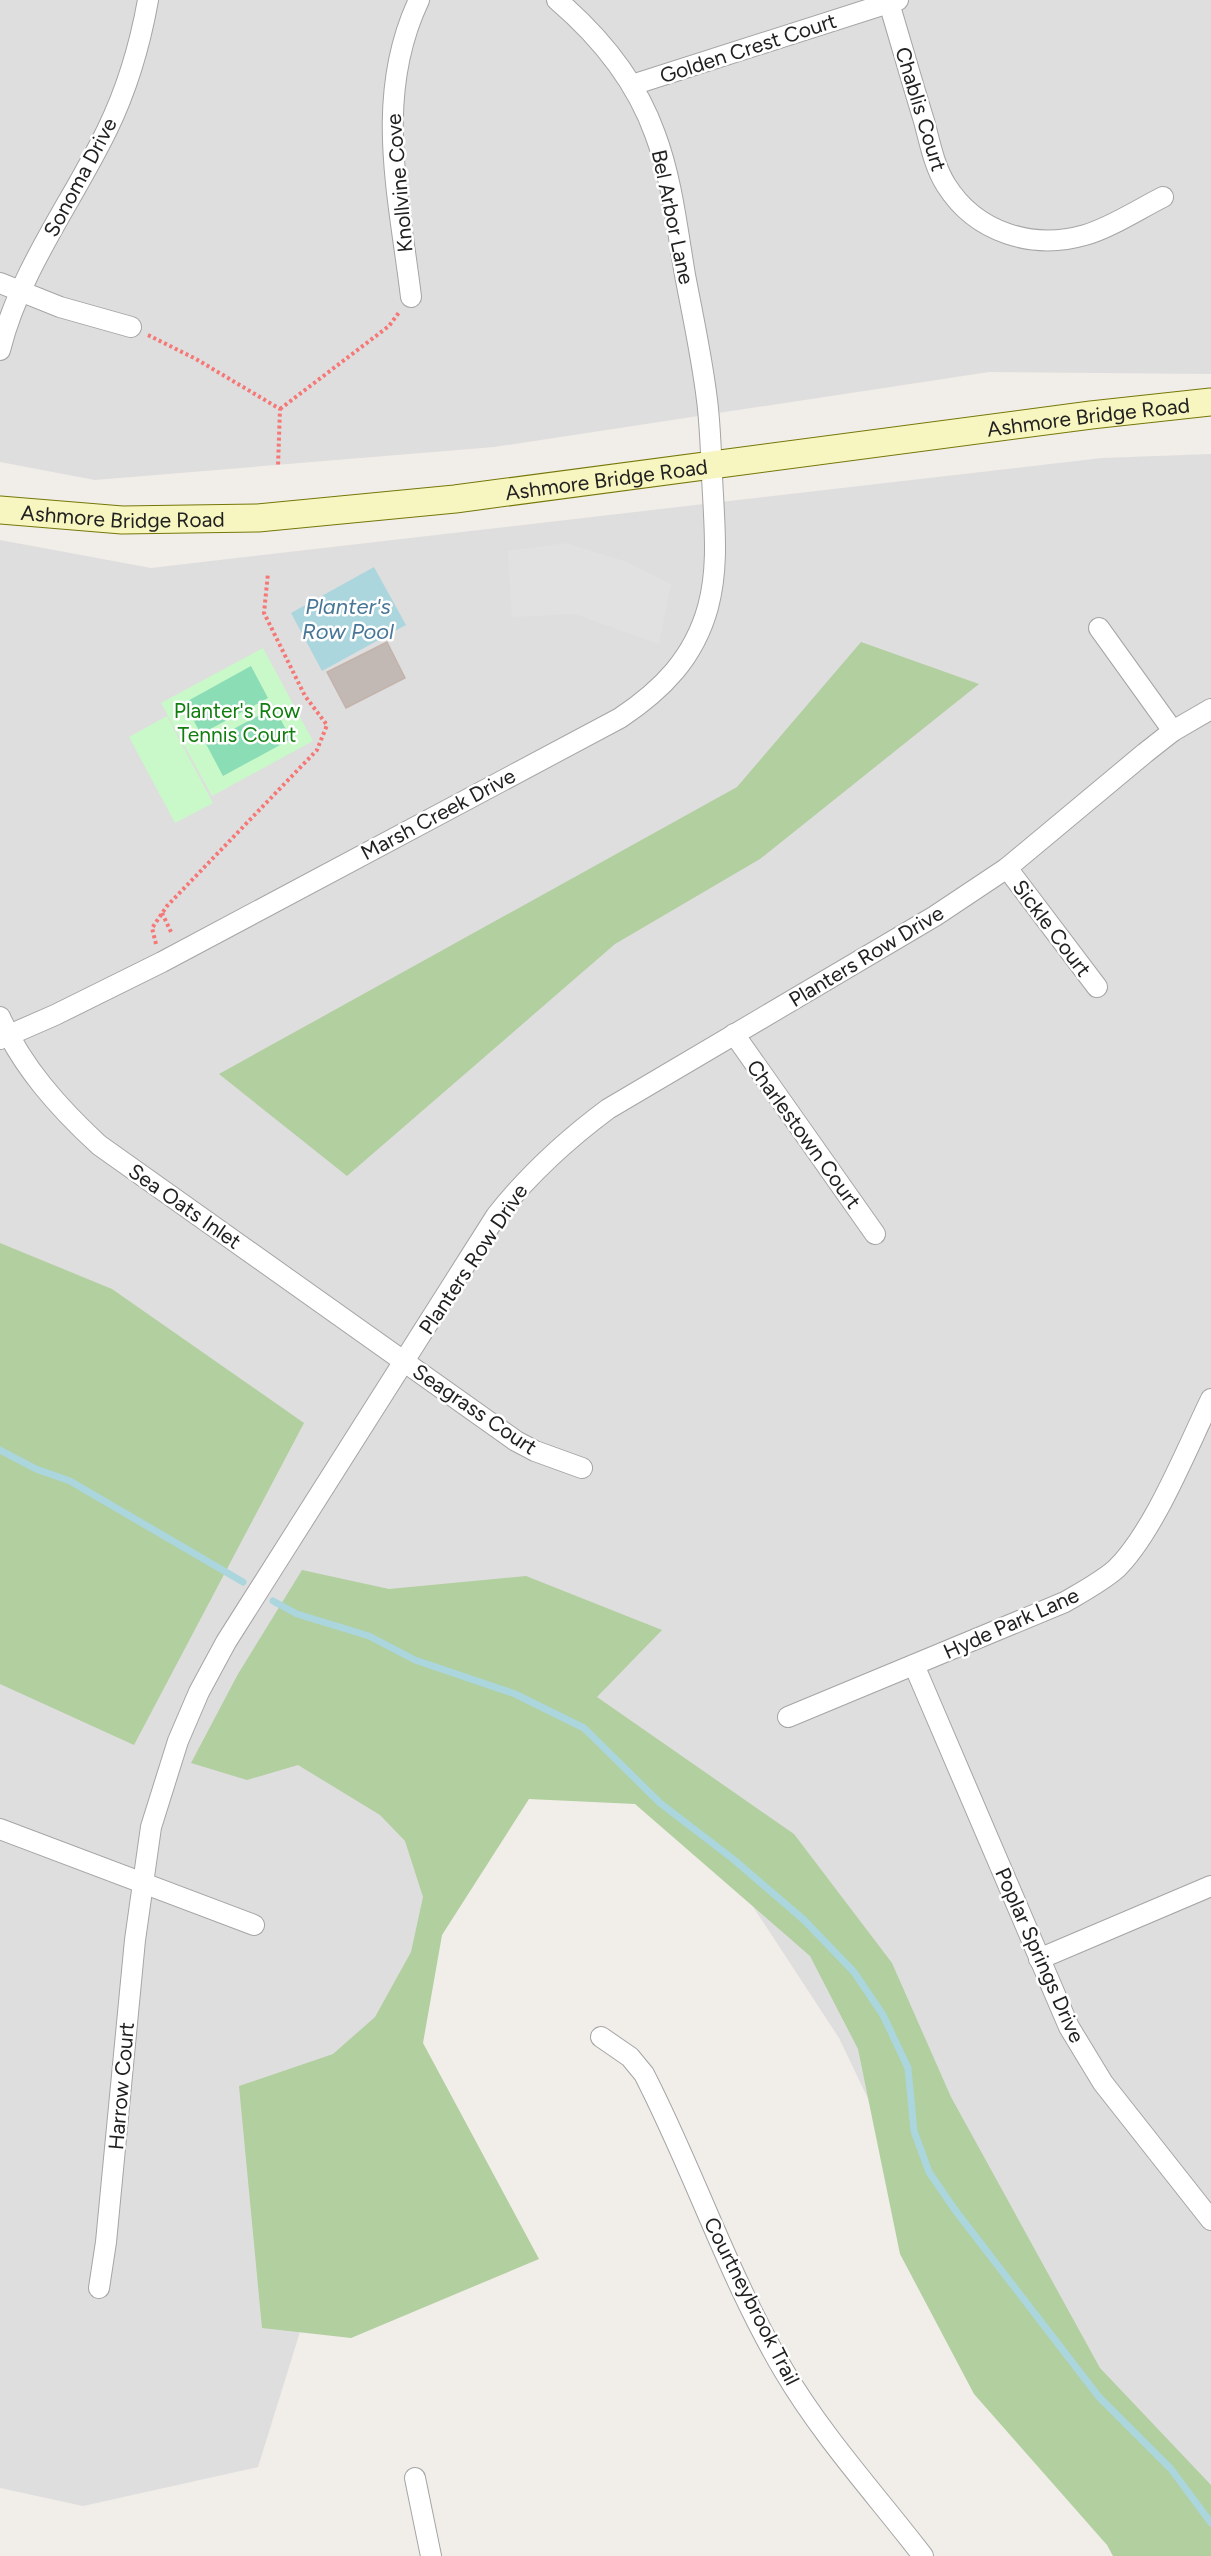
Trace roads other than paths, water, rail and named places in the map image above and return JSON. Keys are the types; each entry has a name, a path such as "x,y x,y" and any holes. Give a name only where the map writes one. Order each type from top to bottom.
{"main road":[{"name":"Ashmore Bridge Road","path":"0,510 122,520 258,518 455,499 1091,415 1211,402"}],"street":[{"name":"Sonoma Drive","path":"0,350 19,291 107,130 128,81 148,0"},
{"name":"Knollvine Cove","path":"411,297 392,135 392,101 397,63 407,27 418,0"},
{"name":"Bel Arbor Lane","path":"557,0 598,40 632,85 655,133 669,182 707,401 711,466"},
{"name":"Golden Crest Court","path":"632,85 894,2"},
{"name":"Chablis Court","path":"894,2 938,170 954,197 979,220 996,230 1018,238 1041,241 1064,240 1088,234 1163,197"},
{"path":"0,283 86,316 131,327"},
{"name":"Marsh Creek Drive","path":"4,1037 162,962 620,718 649,699 683,661 698,634 707,609 713,583 716,550 711,466"},
{"path":"1099,628 1173,731"},
{"name":"Planters Row Drive","path":"143,1884 151,1827 178,1741 199,1692 226,1642 496,1216 540,1165 571,1137 608,1109 935,916 1007,868 1173,731 1211,709"},
{"name":"Sickle Court","path":"1007,868 1097,987"},
{"name":"Sea Oats Inlet","path":"0,1017 4,1037 68,1116 99,1145 404,1361"},
{"name":"Charlestown Court","path":"734,1034 875,1234"},
{"name":"Seagrass Court","path":"404,1361 516,1441 535,1451 582,1468"},
{"name":"Hyde Park Lane","path":"788,1717 1065,1602 1104,1578 1117,1568 1138,1541 1156,1511 1211,1399"},
{"name":"Poplar Springs Drive","path":"914,1665 1070,2027 1103,2084 1211,2220"},
{"path":"0,1829 254,1925"},
{"name":"Harrow Court","path":"99,2288 106,2242 135,1940 143,1884"},
{"path":"1039,1959 1211,1886"},
{"name":"Courtneybrook Trail","path":"601,2037 630,2057 644,2074 741,2290 784,2371 808,2407 924,2556"},
{"path":"415,2478 431,2556"}],"water":[{"name":"Planter's Row Pool","path":"374,567 406,625 322,671 291,613"}],"waterway":[{"path":"0,1450 36,1469 70,1481 243,1582"},
{"path":"273,1601 297,1614 369,1636 415,1660 515,1694 584,1728 660,1803 733,1859 804,1920 854,1972 883,2015 908,2068 914,2131 929,2172 955,2210 1099,2397 1171,2469 1211,2523"}],"park label":[{"name":"Planter's Row Tennis Court","path":"237,722"}]}
